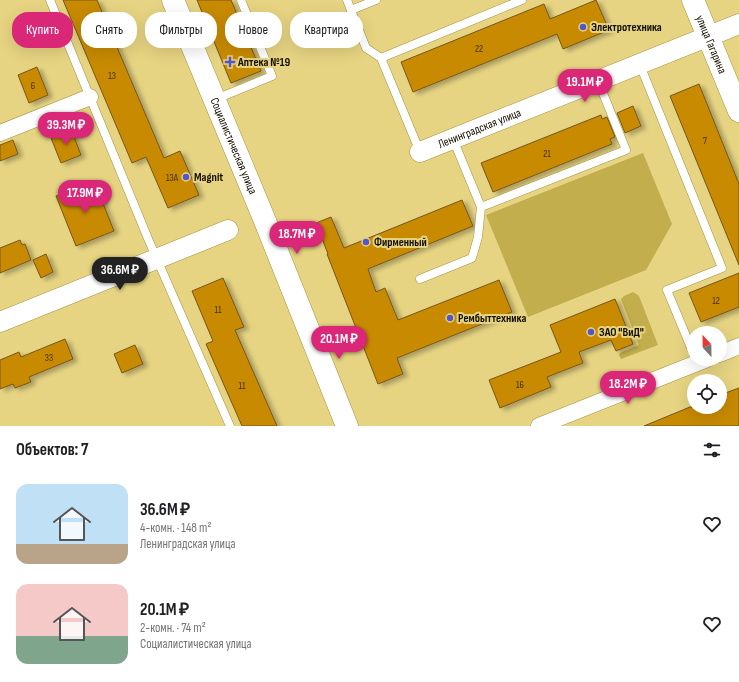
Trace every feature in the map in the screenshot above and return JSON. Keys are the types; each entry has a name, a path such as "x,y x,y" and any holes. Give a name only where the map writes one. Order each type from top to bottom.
{"main road":[{"name":"Социалистическая улица","path":"173,0 347,426"},
{"name":"улица Гагарина","path":"694,0 739,111"}],"street":[{"name":"Ленинградская улица","path":"420,152 739,24"},
{"path":"0,133 90,97"},
{"path":"0,322 228,230"},
{"path":"727,351 739,346"},
{"path":"539,426 687,364"}],"lane":[{"path":"50,0 157,259 230,426"},
{"path":"215,100 272,76 241,0"},
{"path":"347,0 366,48 381,58 420,152"},
{"path":"351,10 376,0"},
{"path":"381,58 522,0"},
{"path":"639,64 722,268 667,290 687,333"},
{"path":"481,207 626,150 597,81"},
{"path":"420,279 472,258 478,237 481,207 453,138"}],"shaded area":[{"path":"643,153 672,224 646,270 528,317 486,215"},
{"path":"633,292 639,296 658,345 621,359 619,355 620,353 639,345 621,299"}],"building":[{"path":"63,0 97,0 102,12 81,12 81,43 73,24 73,12 68,12"},
{"path":"197,0 231,0 236,12 225,12 225,48 251,48 261,71 231,83 217,48 217,12 202,12"},
{"path":"596,0 609,30 563,49 557,34 413,92 401,62 544,4 550,19"},
{"path":"83,48 117,48 164,158 180,151 199,195 168,208 146,157 132,163"},
{"path":"37,67 48,95 29,103 18,75"},
{"path":"699,84 739,184 739,265 670,96"},
{"path":"633,106 641,126 625,133 617,113"},
{"path":"601,115 602,119 607,117 615,137 610,139 612,144 493,192 481,163"},
{"path":"71,129 81,155 61,163 51,138"},
{"path":"13,140 18,154 0,161 0,145"},
{"path":"94,181 114,231 76,246 56,196"},
{"name":"Рембыттехника","path":"462,200 473,226 368,269 376,292 385,288 398,320 499,280 512,312 397,358 403,374 378,384 316,223 331,217 344,248"},
{"path":"20,240 22,245 25,244 31,260 0,273 0,248"},
{"path":"46,254 53,272 41,278 33,260"},
{"path":"739,273 739,307 701,322 689,293"},
{"path":"223,278 244,327 235,330 277,426 242,426 206,344 213,341 192,291"},
{"path":"615,299 633,344 616,351 611,340 579,352 583,363 547,377 551,387 500,408 489,380 561,352 550,325"},
{"path":"65,339 73,359 29,377 31,382 15,388 13,384 0,389 0,360 19,352 21,357"},
{"path":"135,345 143,364 122,373 114,354"},
{"path":"739,388 739,426 644,426 687,408 687,414 727,414 727,392"}],"place":[{"name":"Электротехника","path":"583,27"},
{"name":"Аптека №19","path":"230,62"},
{"name":"Magnit","path":"186,177"},
{"name":"Фирменный","path":"366,242"},
{"name":"Рембыттехника","path":"450,318"},
{"name":"ЗАО \"ВиД\"","path":"591,332"}]}
